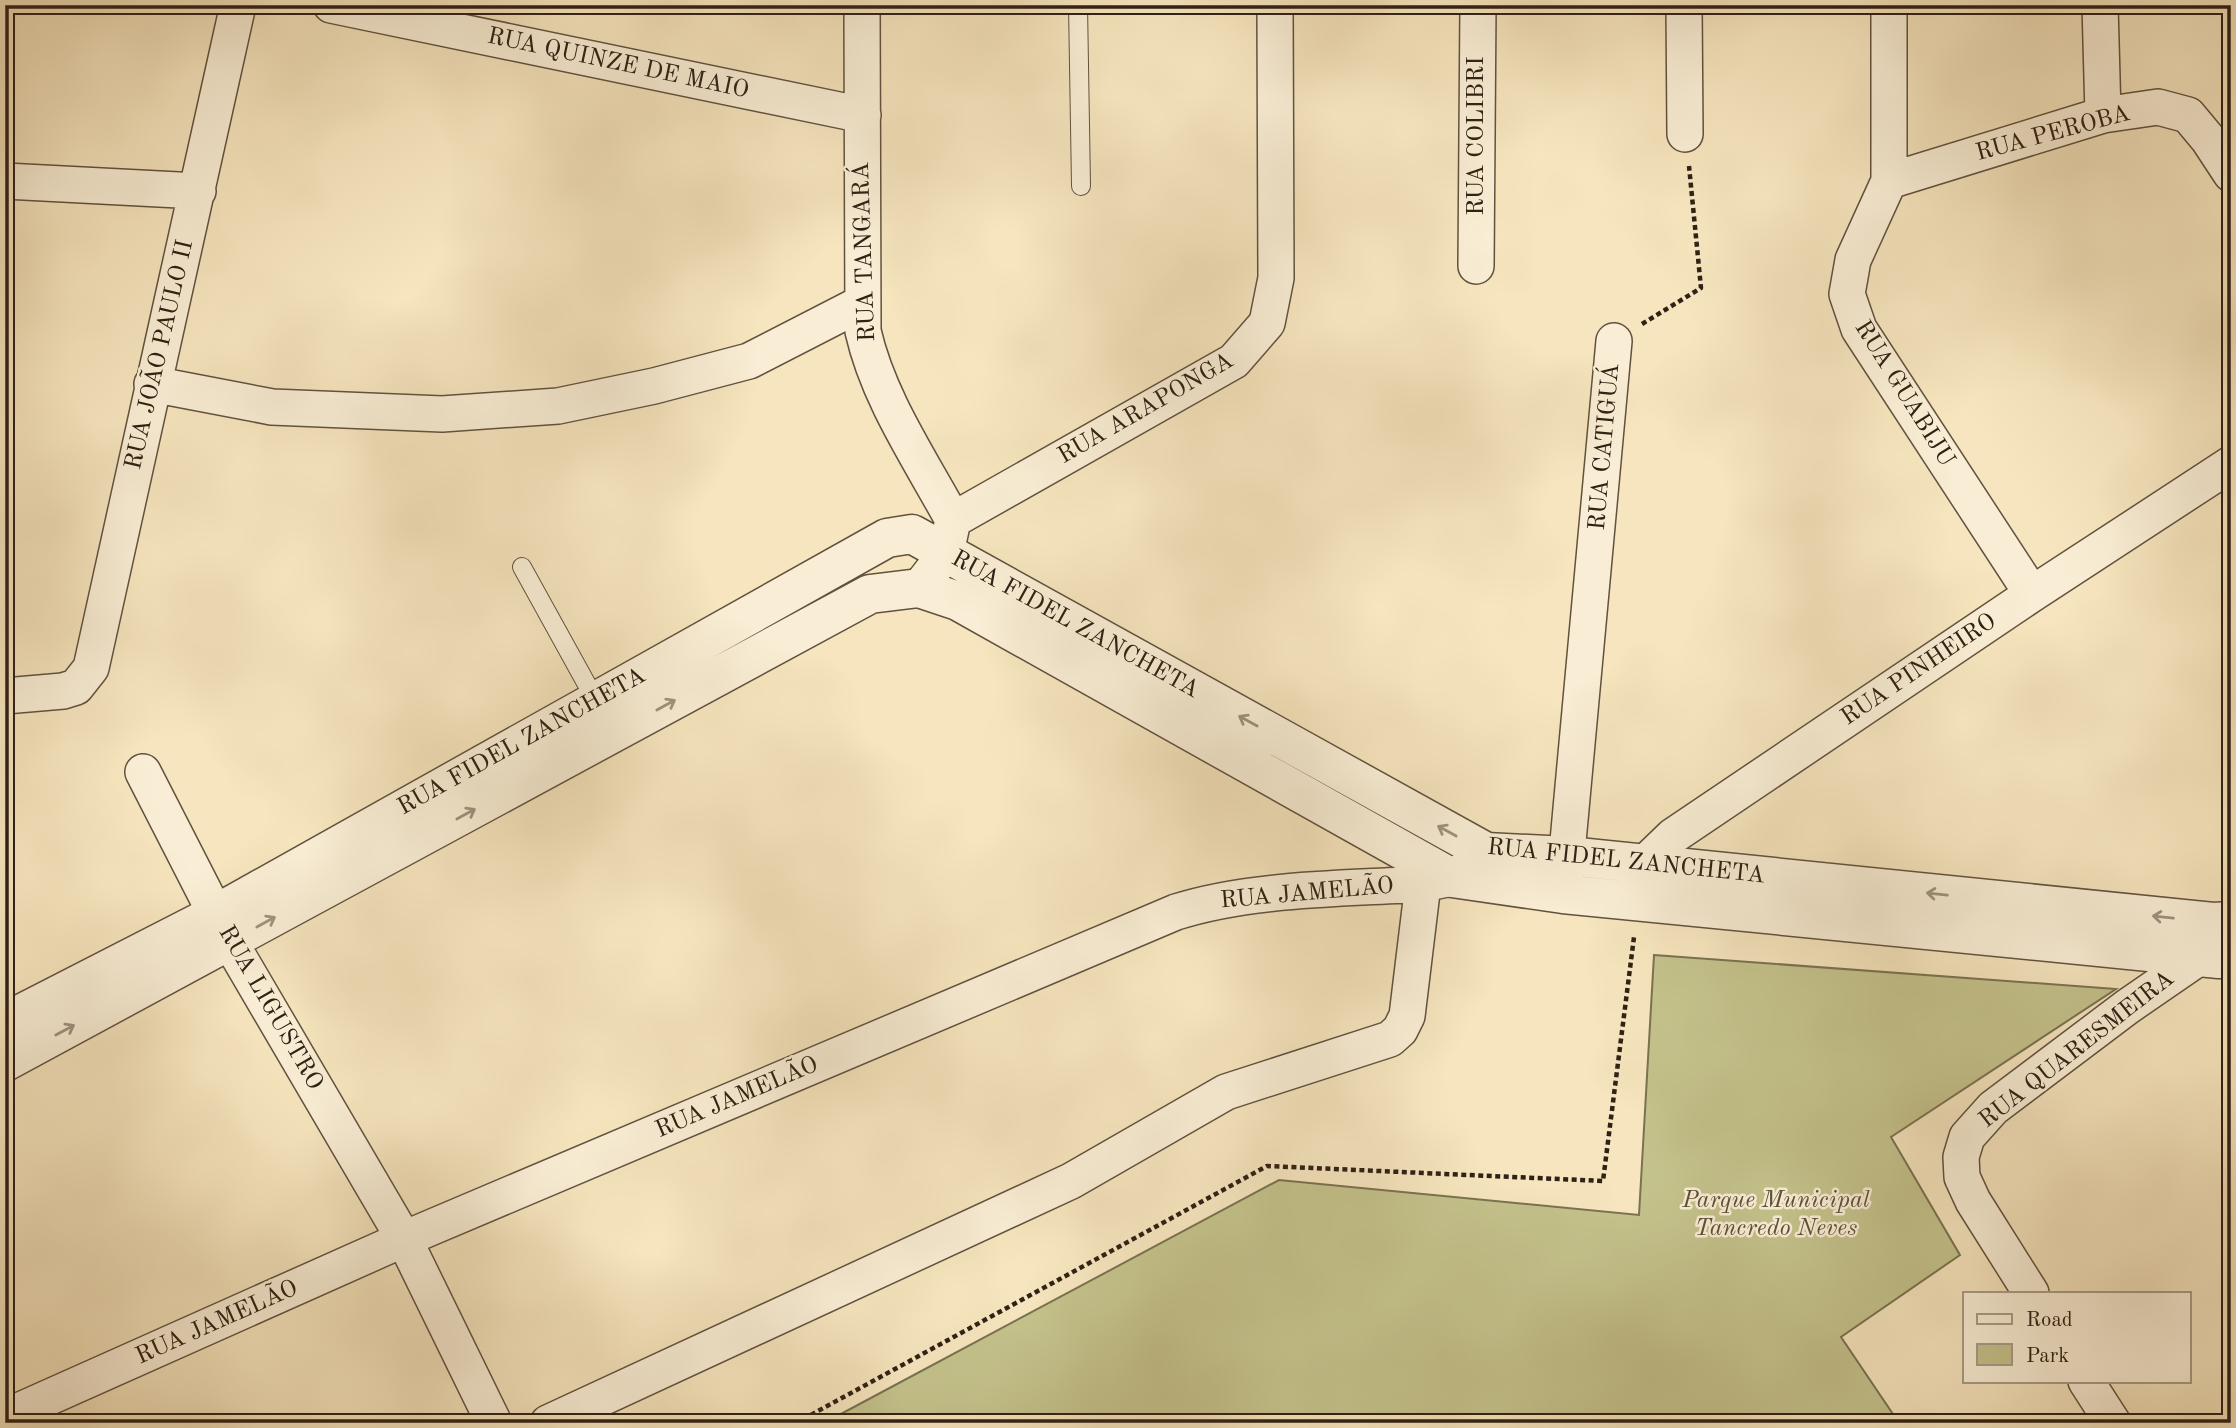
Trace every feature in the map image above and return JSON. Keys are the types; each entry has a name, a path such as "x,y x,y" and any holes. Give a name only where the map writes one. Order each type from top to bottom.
{"street":[{"name":"RUA JOÃO PAULO II","path":"5,696 63,691 76,687 90,668 238,5"},
{"name":"RUA QUINZE DE MAIO","path":"331,5 863,115"},
{"name":"RUA TANGARÁ","path":"862,5 863,331 878,383 949,536"},
{"name":"RUA ARAPONGA","path":"919,588 949,536 1234,361 1267,323 1276,278 1275,5"},
{"name":"RUA COLIBRI","path":"1476,266 1478,5"},
{"path":"1684,5 1685,134"},
{"path":"1889,5 1889,181"},
{"path":"2100,5 2102,116"},
{"name":"RUA PEROBA","path":"1889,181 2102,116 2158,107 2188,115 2231,174"},
{"path":"5,181 198,191"},
{"name":"RUA GUABIJU","path":"1889,181 1853,260 1847,295 1859,329 2032,594"},
{"path":"152,384 272,407 442,414 558,406 688,378 749,361 862,303"},
{"name":"RUA CATIGUÁ","path":"1563,894 1615,341"},
{"name":"RUA PINHEIRO","path":"1645,863 1673,836 2032,594 2231,464"},
{"name":"RUA FIDEL ZANCHETA","path":"5,1062 596,701 887,538 912,534 949,536 1486,852 1645,863 2219,939"},
{"name":"RUA FIDEL ZANCHETA","path":"5,1022 223,928 870,594 919,588 958,601 1438,881 1639,902 2219,939"},
{"name":"RUA LIGUSTRO","path":"143,772 223,928 404,1240 494,1423"},
{"path":"548,1423 1071,1181 1226,1092 1390,1039 1400,1030 1406,1016 1438,881 1486,852"},
{"path":"1639,902 1645,863"},
{"name":"RUA JAMELÃO","path":"5,1417 404,1240 1176,912 1236,897 1438,881"},
{"name":"RUA QUARESMEIRA","path":"2030,1292 1973,1201 1962,1177 1961,1157 1967,1137 1993,1108 2219,939"},
{"path":"2087,1382 2113,1423"}],"lane":[{"path":"1078,5 1081,186"},
{"path":"522,567 596,701"}],"path":[{"name":"RUA CATIGUÁ","path":"1615,341 1700,288 1685,134"},
{"path":"796,1423 1268,1166 1603,1181 1639,902"}],"green space":[{"name":"Parque Municipal Tancredo Neves","path":"1654,955 2116,989 1891,1137 1960,1255 1841,1337 1899,1423 824,1423 1279,1180 1639,1215"}]}
